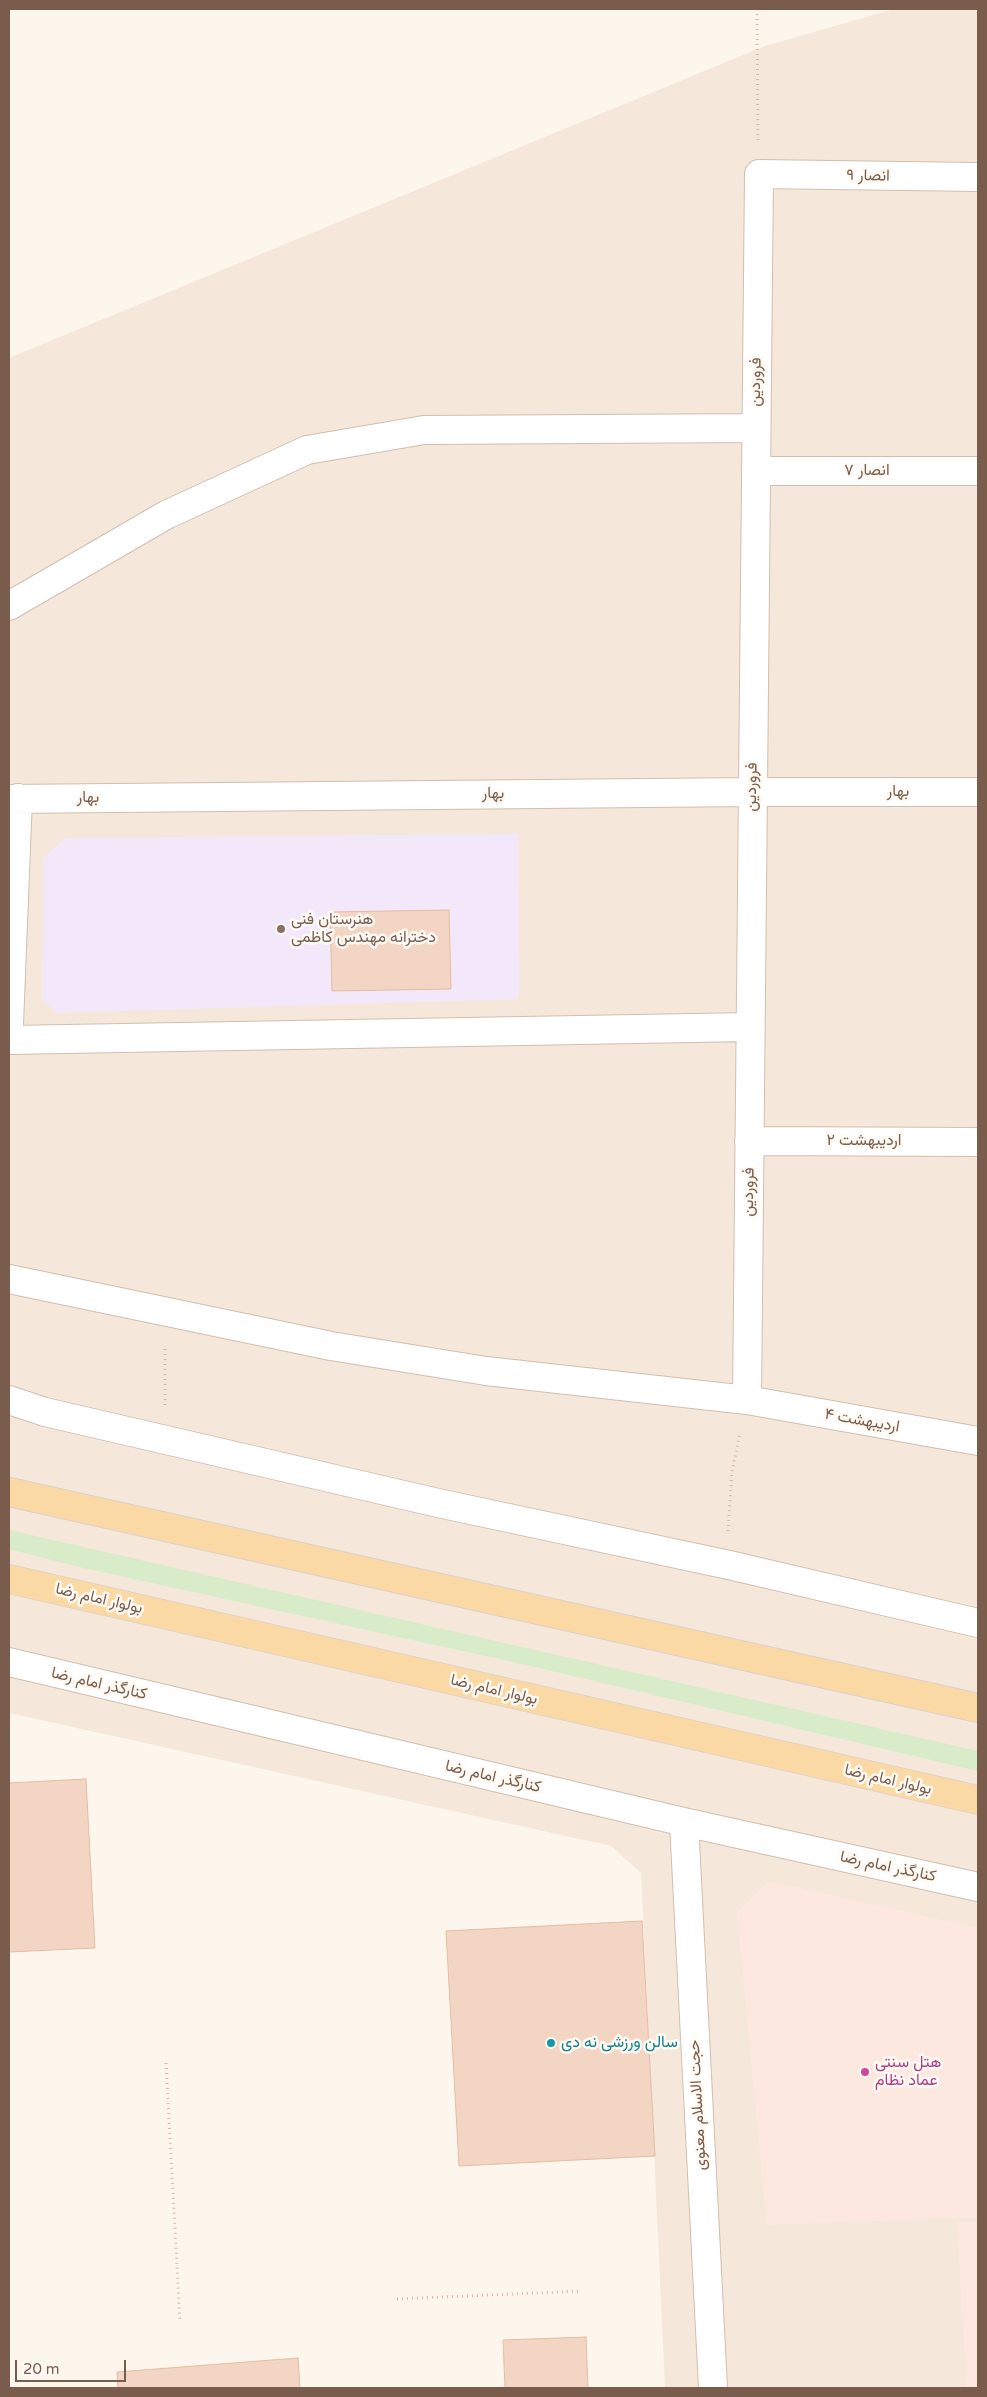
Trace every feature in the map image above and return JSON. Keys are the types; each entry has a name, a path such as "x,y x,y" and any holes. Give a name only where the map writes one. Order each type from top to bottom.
{"main road":[{"path":"9,1492 978,1708"},
{"name":"بولوار امام رضا","path":"9,1579 978,1800"}],"street":[{"name":"انصار ۹","path":"759,174 978,177"},
{"name":"فروردین","path":"746,1400 759,174"},
{"path":"9,606 166,515 307,450 424,430 756,428"},
{"name":"انصار ۷","path":"756,471 978,471"},
{"name":"بهار","path":"13,799 752,792 978,792"},
{"path":"9,1024 13,799"},
{"path":"9,1040 750,1027"},
{"name":"اردیبهشت ۲","path":"749,1141 978,1142"},
{"name":"اردیبهشت ۴","path":"9,1279 165,1313 331,1346 486,1371 746,1400 978,1441"},
{"path":"9,1400 45,1412 978,1623"},
{"name":"کنارگذر امام رضا","path":"9,1662 684,1822 978,1887"},
{"name":"حجت الاسلام معنوی","path":"684,1822 713,2388"}],"path":[{"path":"757,9 759,174"},
{"path":"164,1439 165,1313"},
{"path":"729,1566 728,1516 732,1472 746,1400"},
{"path":"166,2063 180,2322"},
{"path":"397,2299 581,2291"}],"shaded area":[{"path":"894,9 978,9 978,2388 665,2388 641,1873 611,1846 9,1713 9,358 765,46"},
{"name":"هنرستان فنی دخترانه مهندس کاظمی","path":"518,834 519,999 57,1013 42,1000 43,859 65,838"},
{"name":"هتل سنتی عماد نظام","path":"769,1881 978,1928 978,2217 767,2225 737,1913"},
{"path":"978,2222 978,2388 967,2388 957,2223"}],"green space":[{"path":"9,1530 978,1751 978,1771 522,1664 79,1567 9,1549"}],"building":[{"path":"449,910 451,989 332,991 330,912"},
{"path":"86,1779 95,1948 9,1952 9,1783"},
{"name":"سالن ورزشی نه دی","path":"642,1921 655,2156 459,2166 446,1931"},
{"path":"586,2337 588,2388 505,2388 503,2340"},
{"path":"298,2358 300,2388 118,2388 117,2372"}],"place":[{"name":"هنرستان فنی دخترانه مهندس کاظمی","path":"281,929"},
{"name":"سالن ورزشی نه دی","path":"551,2043"},
{"name":"هتل سنتی عماد نظام","path":"865,2072"}]}
